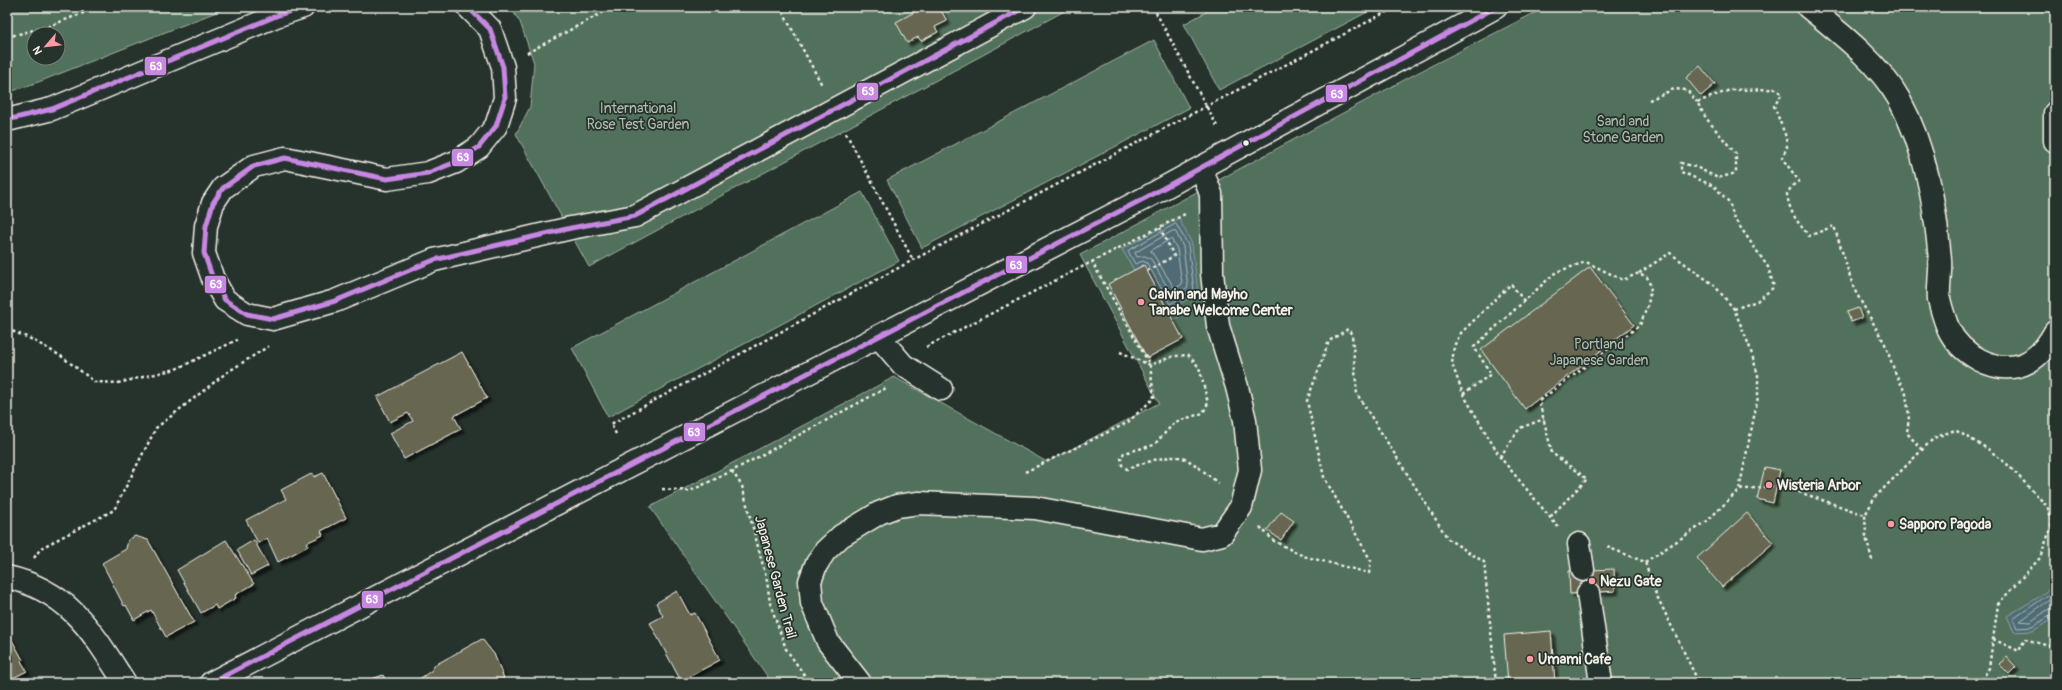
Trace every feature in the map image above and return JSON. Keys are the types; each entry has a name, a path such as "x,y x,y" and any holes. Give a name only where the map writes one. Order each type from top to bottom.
{"street":[{"path":"7,120 52,109 276,16 303,7"},
{"path":"468,7 490,29 503,67 505,98 496,126 479,148 456,162 428,173 387,179 285,158 254,166 223,188 213,203 206,226 204,252 213,279 226,300 247,314 273,319 335,301 434,260 571,228 635,216 1025,7"},
{"path":"211,683 879,337 1201,168 1496,7"},
{"path":"1808,7 1870,61 1898,98 1920,148 1935,206 1941,267 1939,298 1948,328 1962,348 1982,361 2002,367 2024,364 2047,347 2055,332"},
{"path":"2055,113 2055,141"},
{"path":"860,683 828,642 812,603 810,581 816,565 825,551 841,536 879,513 897,506 919,503 1035,508 1202,539 1222,534 1241,507 1250,470 1245,420 1237,387 1218,326 1214,304 1211,200 1209,186 1201,168"},
{"path":"879,337 903,365 941,390"},
{"path":"1579,544 1583,570"},
{"path":"7,576 41,588 76,614 90,629 126,683"},
{"path":"1588,593 1600,683"}],"path":[{"path":"7,37 49,26 99,7"},
{"path":"503,67 613,7"},
{"path":"780,7 822,85"},
{"path":"1153,7 1208,107"},
{"path":"616,434 611,424 913,260 1208,107 1396,7"},
{"path":"1649,100 1674,89 1687,90 1697,102 1706,118 1736,154 1736,172 1718,178 1696,167 1681,163 1681,172 1714,186 1729,202 1734,218 1768,267 1774,287 1758,301 1734,309"},
{"path":"1697,102 1730,90 1776,89 1782,94 1774,106 1786,137 1787,147 1782,158 1799,181 1792,186 1787,194 1789,207 1793,216 1810,236 1834,226 1854,289 1885,344 1895,372 1906,394 1908,416 1907,433 1922,450"},
{"path":"844,131 913,260"},
{"path":"921,349 1160,228 1211,200"},
{"path":"1147,271 1174,256 1160,228"},
{"path":"1463,394 1491,374 1474,347 1556,272 1572,265 1586,262 1623,280 1639,273 1670,252 1714,285 1734,309 1749,345 1758,375 1758,397 1739,490 1706,522 1645,562"},
{"path":"1025,472 1127,423 1154,398 1150,365 1092,262"},
{"path":"1549,518 1587,479 1552,453 1539,401 1640,326 1648,305 1651,288 1647,277 1639,273"},
{"path":"1524,301 1511,284 1461,333 1454,346 1452,364 1463,394 1500,457 1549,518 1579,544 1606,547 1645,562"},
{"path":"7,329 29,338 61,356 96,382 118,383 176,369 241,339"},
{"path":"1120,352 1150,365 1174,356 1188,355 1199,367 1208,403 1203,413 1175,422 1154,445 1124,453 1121,457 1122,465 1127,469 1162,459 1179,457 1197,467 1219,484 1274,541 1303,556 1369,573 1371,561 1324,477 1307,401 1329,341 1348,329 1352,335 1357,394 1448,539 1484,562 1496,683"},
{"path":"41,548 114,510 156,428 226,372 271,345"},
{"path":"662,489 690,491 732,472 888,389 891,384"},
{"path":"1500,457 1520,428 1544,419"},
{"path":"1872,560 1866,537 1865,515 1875,497 1934,438 1955,430 1988,449 2008,465 2047,506 2054,523 2040,558 1998,604 1989,668 1980,683"},
{"name":"Japanese Garden Trail","path":"732,472 742,486 767,581 770,603 786,649 810,683"},
{"path":"1739,490 1779,485 1865,515"},
{"path":"1645,562 1654,590 1699,683"},
{"path":"1993,639 2019,651 2025,639 2052,647 2055,642"}],"green space":[{"path":"7,7 229,7 7,93"},
{"name":"International Rose Test Garden","path":"510,7 1072,7 589,267 516,134 530,107 534,63 520,22"},
{"path":"1215,7 1377,7 1219,90 1184,24"},
{"name":"Portland Japanese Garden","path":"1546,7 2055,7 2055,683 772,683 650,507 894,377 1047,462 1159,403 1080,255 1417,73"},
{"path":"1154,40 1189,108 922,248 887,180"},
{"path":"862,192 899,261 608,417 572,348"}],"water":[{"path":"1179,218 1192,244 1198,293 1174,307 1179,317 1173,320 1144,265 1134,270 1122,249"},
{"path":"2055,584 2055,617 2033,631 2014,632 2007,616 2039,597"}],"building":[{"path":"924,7 939,7 947,21 935,27 938,32 921,41 918,37 907,43 896,22"},
{"path":"1700,66 1715,84 1701,96 1686,78"},
{"name":"Calvin and Mayho Tanabe Welcome Center","path":"1144,265 1183,339 1147,358 1108,284"},
{"path":"1590,267 1634,325 1525,409 1481,350"},
{"path":"1858,308 1862,318 1851,322 1847,312"},
{"path":"462,352 487,398 454,416 461,429 404,459 390,433 413,421 408,413 390,422 377,397"},
{"name":"Wisteria Arbor","path":"1765,467 1780,470 1773,503 1757,499"},
{"path":"313,473 314,477 323,473 346,518 321,531 323,535 306,543 308,546 278,562 267,538 258,543 246,520 286,499 281,490"},
{"path":"1281,512 1294,521 1281,540 1267,530"},
{"path":"1747,513 1773,543 1722,587 1697,558"},
{"path":"135,536 148,540 194,622 166,637 151,610 134,620 126,605 124,606 102,563 126,549 128,540"},
{"path":"226,540 254,584 235,595 236,598 217,609 215,605 201,613 177,570"},
{"path":"254,540 268,566 251,575 237,550"},
{"name":"Nezu Gate","path":"1614,569 1615,591 1570,594 1569,571"},
{"path":"677,591 690,615 695,613 720,660 681,681 650,623 663,616 656,603"},
{"name":"Umami Cafe","path":"1551,631 1555,683 1508,683 1504,635"},
{"path":"8,633 23,660 21,661 27,671 11,679 7,672"},
{"path":"482,639 494,654 504,678 497,683 420,683 418,680 431,671 435,665"},
{"path":"2007,657 2016,667 2009,674 1999,664"},
{"path":"383,675 387,683 361,683"}],"transit line":[{"name":"63","path":"7,120 52,109 276,16 303,7"},
{"name":"63","path":"468,7 490,29 503,67 505,98 496,126 479,147 456,162 428,173 387,179 285,158 254,166 223,188 213,203 206,226 204,253 213,279 225,300 247,314 273,319 335,301 434,260 571,228 635,216 1025,7"},
{"name":"63","path":"211,683 1147,197 1496,7"}],"place":[{"name":"Calvin and Mayho Tanabe Welcome Center","path":"1141,302"},
{"name":"Wisteria Arbor","path":"1769,485"},
{"name":"Sapporo Pagoda","path":"1891,524"},
{"name":"Nezu Gate","path":"1592,581"},
{"name":"Umami Cafe","path":"1530,659"}],"park label":[{"name":"Sand and Stone Garden","path":"1623,130"}]}
